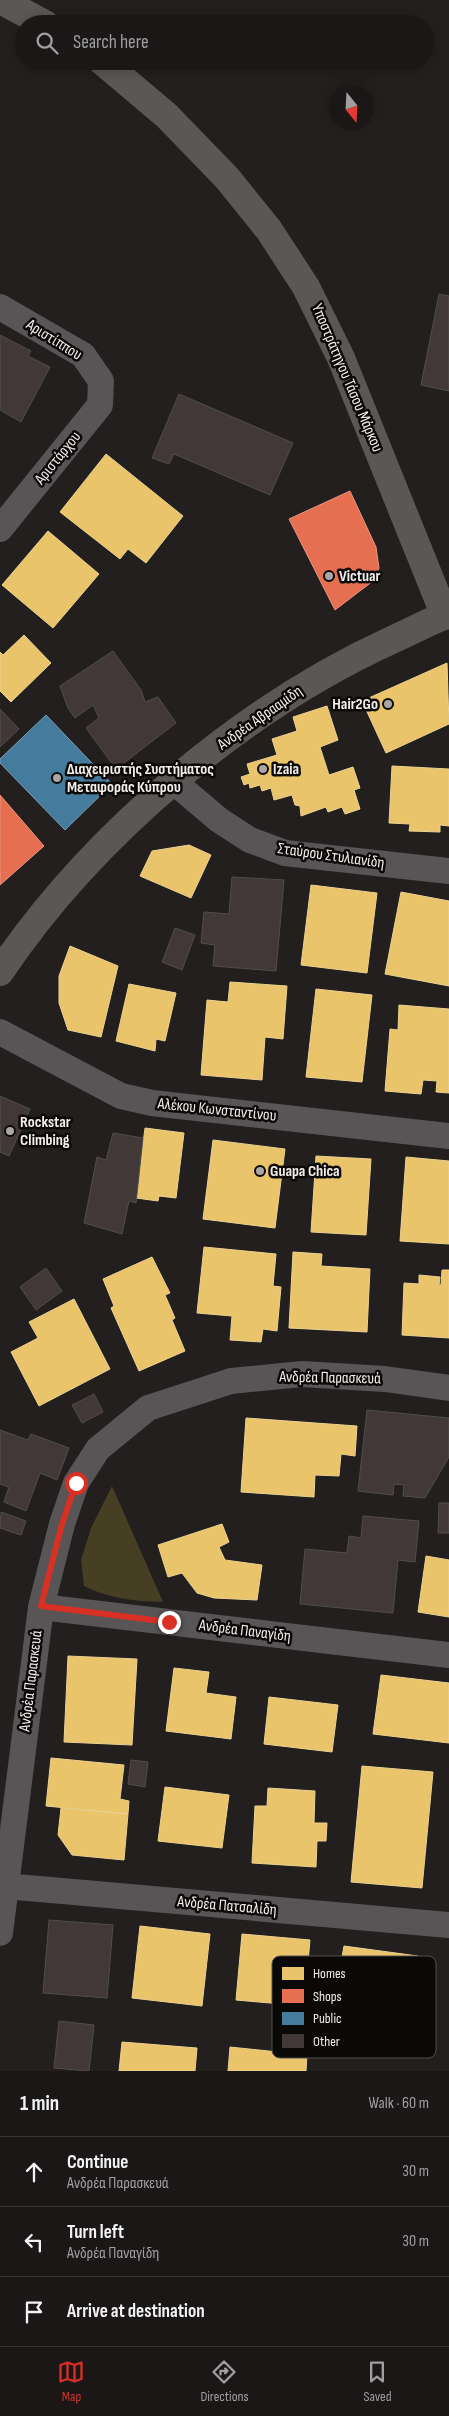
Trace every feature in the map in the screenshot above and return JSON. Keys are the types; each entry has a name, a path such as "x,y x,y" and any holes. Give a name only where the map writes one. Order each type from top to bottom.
{"main road":[{"path":"0,0 28,15"},
{"name":"Υποστράτηγου Τάσου Μάρκου","path":"113,70 167,116 227,178 269,230 306,287 341,358 447,615"},
{"name":"Ανδρέα Αβρααμίδη","path":"4,955 91,858 174,781 259,715 346,662 447,615"}],"street":[{"name":"Αριστίππου","path":"0,307 83,355 101,381"},
{"name":"Αριστάρχου","path":"0,529 100,405 101,381"},
{"name":"Σταύρου Στυλιανίδη","path":"174,781 219,820 234,830 250,840 285,853 449,871"},
{"name":"Αλέκου Κωνσταντίνου","path":"0,1032 121,1096 152,1103 449,1136"},
{"name":"Ανδρέα Παρασκευά","path":"0,1933 4,1886 41,1606 62,1524 76,1483 98,1450 148,1408 231,1381 302,1374 385,1379 449,1388"},
{"name":"Ανδρέα Παναγίδη","path":"41,1606 449,1655"},
{"name":"Ανδρέα Πατσαλίδη","path":"4,1886 449,1925"}],"shaded area":[{"path":"112,1486 163,1602 122,1598 104,1594 84,1586 81,1560 91,1528"}],"building: Homes":[{"path":"106,454 183,516 146,563 128,549 120,559 60,512"},
{"path":"48,531 99,574 53,628 2,585"},
{"path":"24,635 51,663 11,702 0,691 0,652 3,655"},
{"path":"447,663 449,724 386,753 362,701"},
{"path":"327,706 338,740 320,747 329,775 353,767 360,788 354,790 360,809 345,814 342,807 328,812 326,807 301,816 300,806 295,805 292,795 274,800 271,788 262,791 260,785 250,788 249,783 244,785 241,777 250,774 247,764 277,755 272,739 297,731 293,717"},
{"path":"392,766 449,769 449,826 440,825 440,832 409,831 410,824 389,823"},
{"path":"189,845 211,855 191,898 140,876 152,851"},
{"path":"311,885 377,893 367,973 301,965"},
{"path":"401,892 449,901 449,986 385,974"},
{"path":"70,946 118,966 101,1037 68,1030 59,1003 59,976"},
{"path":"230,982 287,986 283,1039 265,1037 262,1080 201,1075 207,1000 228,1002"},
{"path":"129,984 176,993 165,1041 156,1039 155,1051 116,1041"},
{"path":"316,989 372,995 362,1082 306,1077"},
{"path":"399,1005 449,1009 449,1093 436,1092 437,1081 423,1080 421,1094 385,1091 390,1029 398,1030"},
{"path":"145,1128 184,1133 176,1198 159,1196 158,1201 136,1198"},
{"path":"213,1140 285,1149 275,1228 203,1219"},
{"path":"316,1156 371,1159 366,1235 311,1232"},
{"path":"406,1157 449,1161 449,1244 400,1241"},
{"path":"204,1247 276,1254 273,1286 281,1287 277,1331 263,1329 261,1342 230,1340 232,1316 197,1313"},
{"path":"293,1252 322,1254 321,1266 370,1269 367,1332 289,1328"},
{"path":"152,1257 170,1293 165,1295 175,1318 172,1320 185,1351 139,1371 111,1308 114,1306 103,1279"},
{"path":"442,1270 449,1270 449,1338 402,1335 404,1283 419,1284 419,1275 440,1277 439,1285 441,1285"},
{"path":"74,1299 110,1369 39,1406 11,1352 38,1338 29,1322"},
{"path":"246,1418 357,1426 355,1456 341,1454 339,1476 315,1475 314,1497 241,1492"},
{"path":"222,1524 229,1542 219,1547 225,1560 262,1565 257,1600 214,1598 197,1593 182,1573 168,1577 158,1545"},
{"path":"426,1556 449,1560 449,1617 418,1612"},
{"path":"68,1656 137,1659 132,1745 64,1742"},
{"path":"174,1668 209,1672 206,1693 236,1697 231,1739 166,1731"},
{"path":"381,1675 449,1683 449,1743 373,1734"},
{"path":"269,1697 338,1705 332,1752 264,1744"},
{"path":"51,1758 124,1765 120,1799 129,1801 128,1814 46,1806"},
{"path":"362,1766 433,1772 422,1888 351,1882"},
{"path":"165,1787 229,1795 222,1848 158,1841"},
{"path":"268,1788 315,1791 314,1823 327,1823 326,1841 317,1841 316,1867 252,1863 255,1806 267,1806"},
{"path":"61,1808 128,1814 124,1860 72,1855 58,1835"},
{"path":"140,1926 210,1934 202,2006 132,1998"},
{"path":"242,1934 310,1940 309,1956 272,1956 272,2003 236,2000"},
{"path":"344,1946 418,1956 342,1956"},
{"path":"122,2042 197,2048 195,2071 119,2071"},
{"path":"230,2047 272,2051 272,2058 307,2058 306,2071 228,2071"}],"building: Shops":[{"path":"350,491 376,547 379,568 373,581 335,610 289,519"},
{"path":"0,795 44,846 0,885"}],"building: Public":[{"path":"46,715 112,784 65,830 0,763 0,759"}],"building: Other":[{"path":"439,294 449,296 449,391 421,385"},
{"path":"0,335 31,351 28,356 50,367 21,422 0,410"},
{"path":"179,394 293,443 270,495 174,454 169,464 152,458"},
{"path":"113,651 141,690 145,702 158,697 176,723 116,769 86,728 99,718 93,705 75,718 68,708 60,686"},
{"path":"0,709 19,729 0,747"},
{"path":"232,877 284,880 276,971 213,966 215,945 201,943 204,912 229,914"},
{"path":"175,928 195,935 182,970 162,962"},
{"name":"Rockstar Climbing","path":"0,1096 30,1109 9,1156 0,1152"},
{"path":"113,1133 143,1138 136,1203 129,1201 122,1234 84,1223 97,1157 106,1160"},
{"path":"46,1268 62,1291 36,1310 20,1287"},
{"path":"94,1394 103,1412 82,1423 72,1405"},
{"path":"367,1410 449,1418 449,1457 425,1498 403,1496 404,1485 394,1484 393,1495 358,1491"},
{"path":"0,1430 28,1440 31,1434 69,1448 57,1480 40,1473 26,1511 4,1502 9,1487 0,1484"},
{"path":"439,1503 449,1503 449,1533 438,1533"},
{"path":"1,1512 26,1521 21,1535 0,1528"},
{"path":"363,1516 419,1521 415,1562 398,1560 393,1613 300,1604 305,1549 347,1553 349,1536 361,1538"},
{"path":"131,1760 148,1762 145,1787 128,1784"},
{"path":"49,1920 113,1925 107,1998 43,1993"},
{"path":"59,2021 94,2025 89,2071 54,2068"}],"place":[{"name":"Victuar","path":"329,576"},
{"name":"Hair2Go","path":"388,704"},
{"name":"Izaia","path":"263,769"},
{"name":"Διαχειριστής Συστήματος Μεταφοράς Κύπρου","path":"57,778"},
{"name":"Rockstar Climbing","path":"10,1131"},
{"name":"Guapa Chica","path":"260,1171"}],"route":[{"path":"76,1483 62,1524 41,1606 169,1622"}]}
